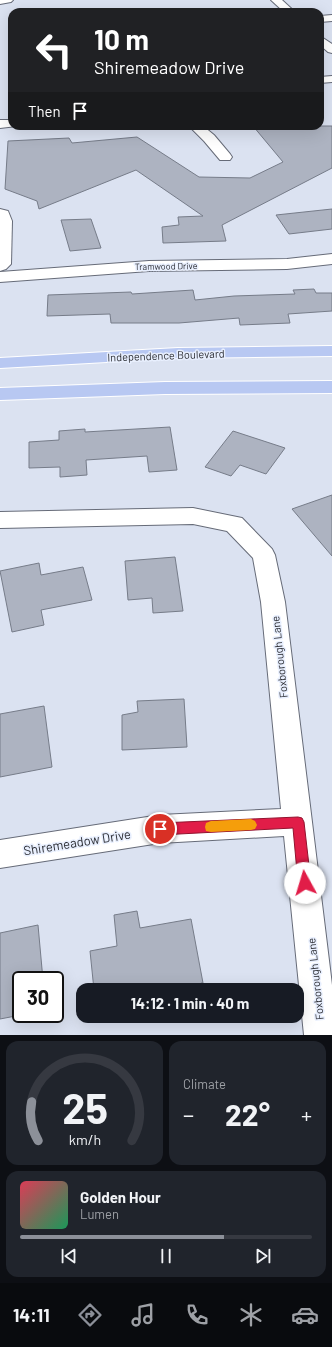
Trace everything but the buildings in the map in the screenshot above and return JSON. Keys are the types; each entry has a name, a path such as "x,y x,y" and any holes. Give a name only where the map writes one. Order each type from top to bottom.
{"main road":[{"name":"Independence Boulevard","path":"0,363 178,353 332,351"},
{"path":"0,394 165,388 332,387"}],"street":[{"path":"0,1 8,0"},
{"path":"276,0 285,8"},
{"path":"324,43 332,50"},
{"path":"200,130 209,138 225,158"},
{"path":"0,213 5,221 3,264 0,266"},
{"name":"Tramwood Drive","path":"0,277 149,266 287,264 332,259"},
{"name":"Foxborough Lane","path":"0,520 193,516 234,524 264,555 273,602 321,1035"},
{"name":"Shiremeadow Drive","path":"0,854 160,829 298,822"}],"slow traffic":[{"path":"211,827 251,825"}],"route":[{"path":"160,829 298,822 305,883"}]}
